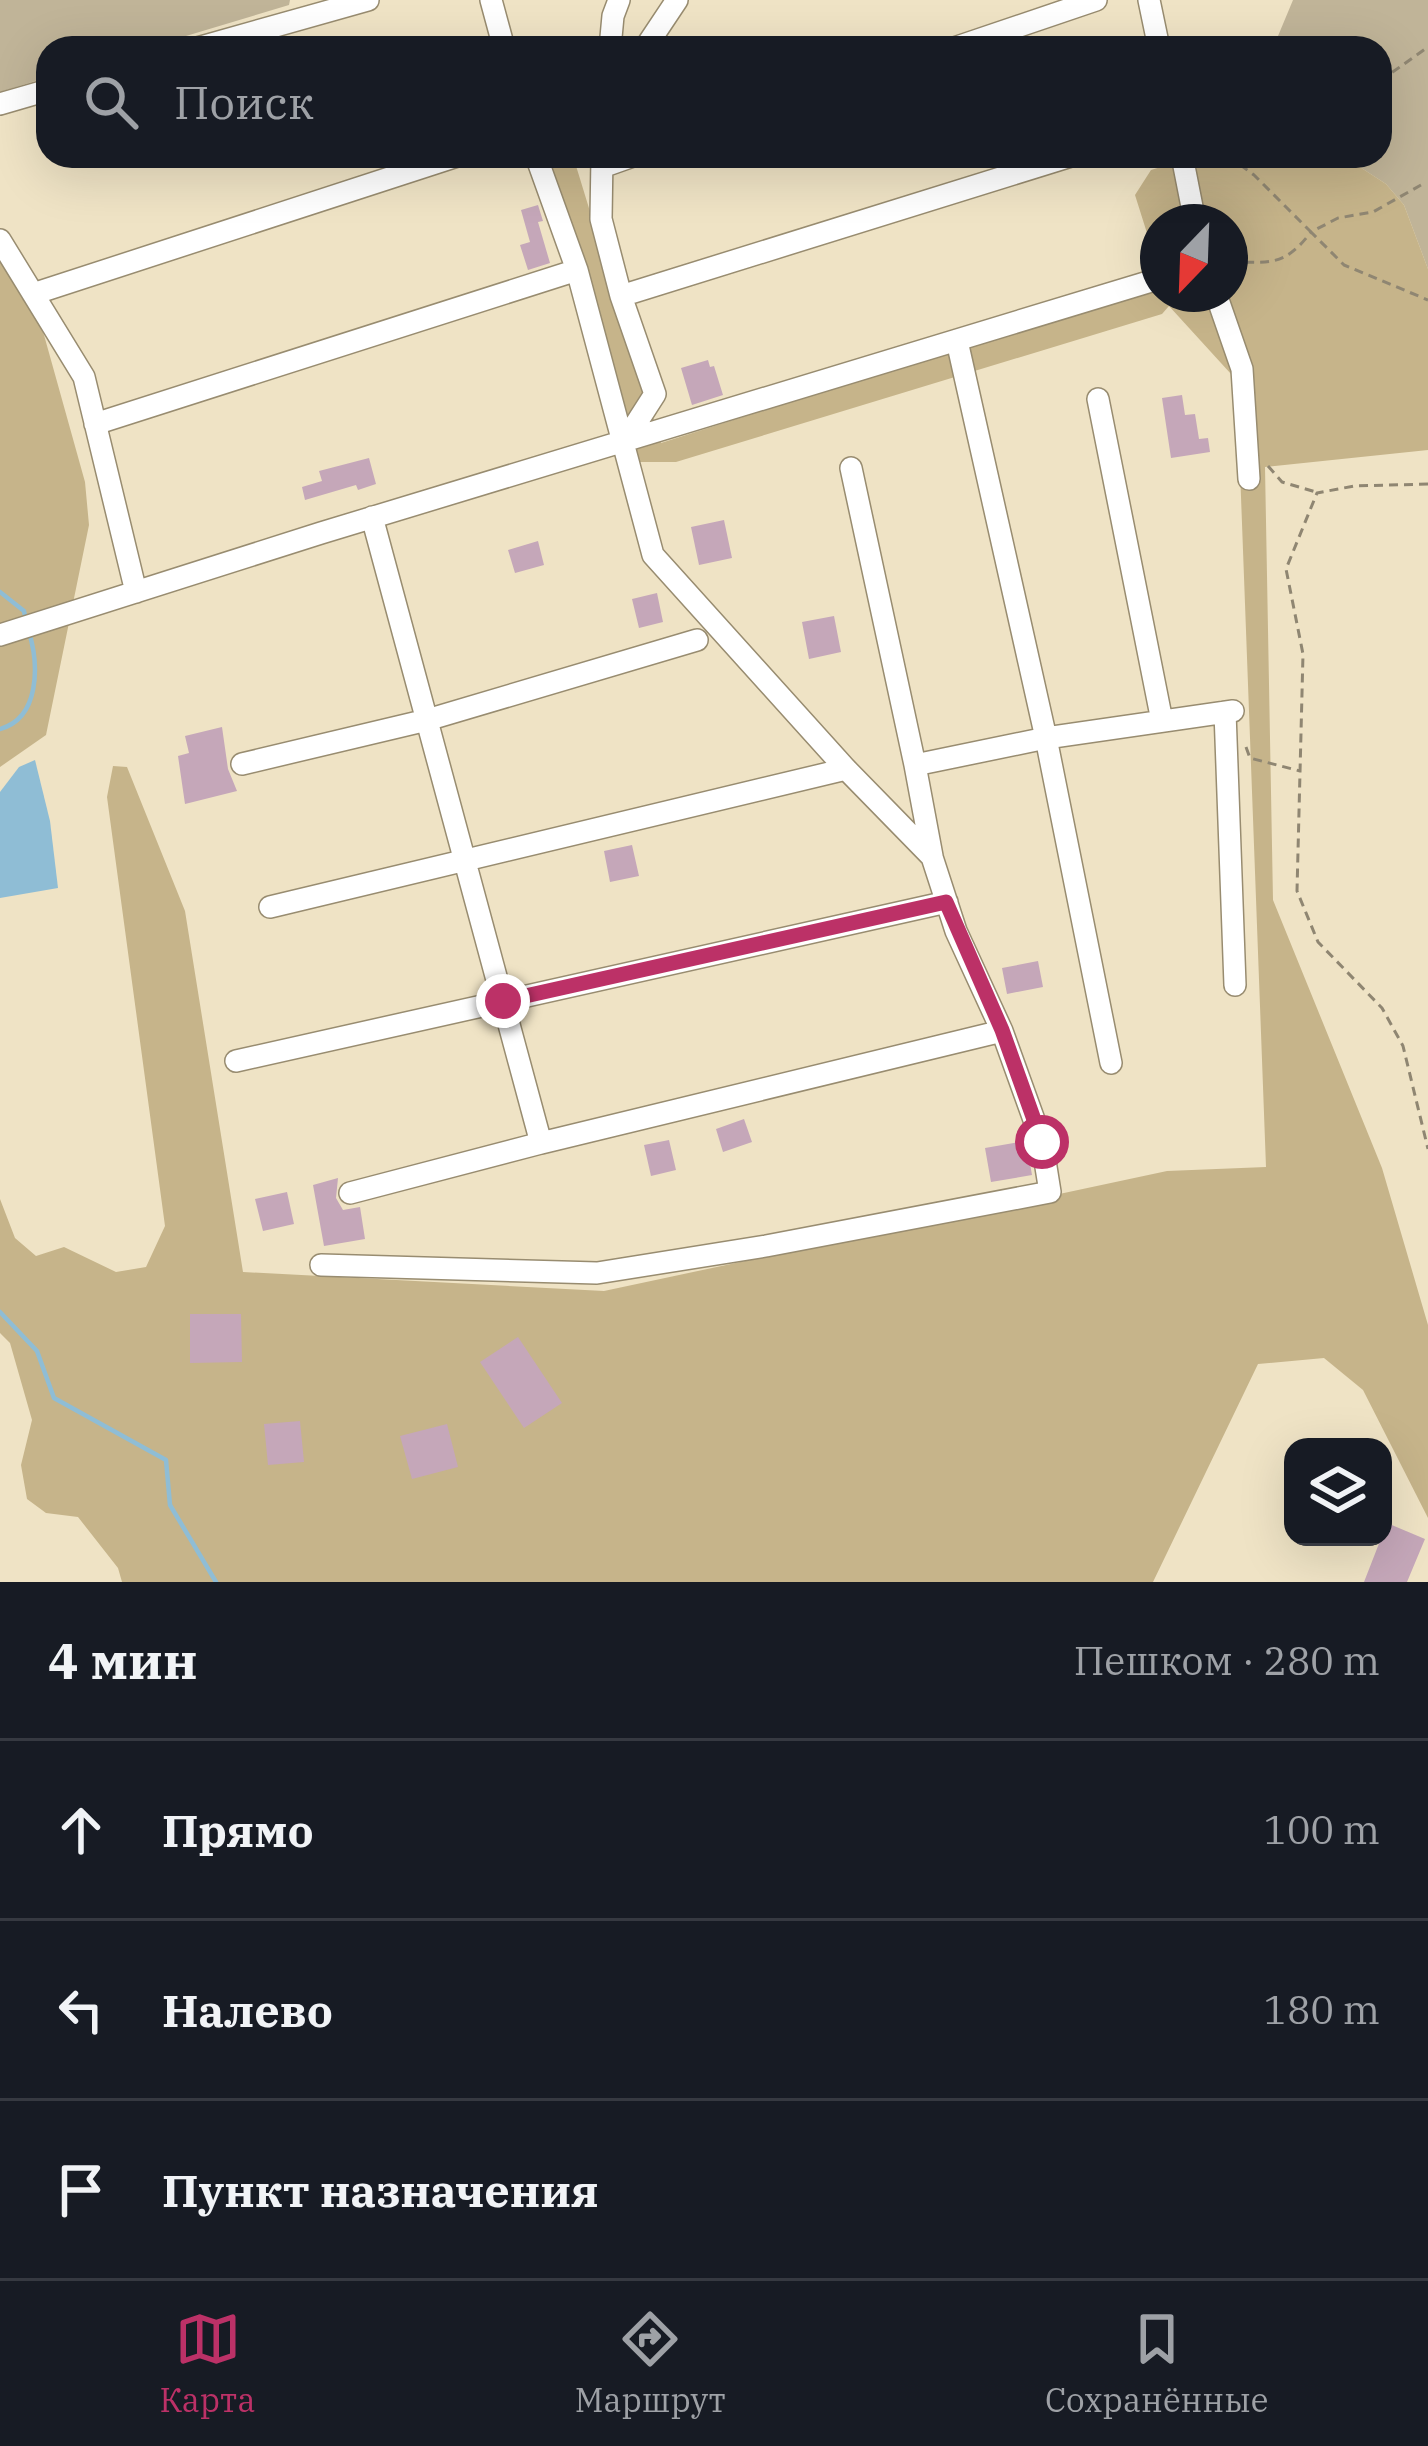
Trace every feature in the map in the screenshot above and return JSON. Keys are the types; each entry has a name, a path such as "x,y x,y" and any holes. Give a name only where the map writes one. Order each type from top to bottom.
{"street":[{"path":"240,36 368,0"},
{"path":"490,0 500,36"},
{"path":"611,36 620,0"},
{"path":"653,36 676,0"},
{"path":"990,36 1096,0"},
{"path":"1148,0 1156,36"},
{"path":"0,104 36,94"},
{"path":"33,294 420,168"},
{"path":"540,168 577,270 653,555 932,857"},
{"path":"602,168 601,219 655,394 622,444"},
{"path":"621,296 1032,168"},
{"path":"1184,168 1191,204"},
{"path":"0,240 84,377 136,592"},
{"path":"95,424 577,270"},
{"path":"0,635 1140,285"},
{"path":"1222,312 1242,369 1249,479"},
{"path":"956,341 1046,738 1111,1063"},
{"path":"1098,399 1162,721"},
{"path":"321,1264 597,1273 1050,1192 1042,1142 932,857 851,467"},
{"path":"372,518 541,1143"},
{"path":"242,764 427,720 697,640"},
{"path":"915,765 1046,738 1229,711 1235,986"},
{"path":"270,908 846,769"},
{"path":"236,1061 946,902"},
{"path":"350,1193 1002,1030"}],"path":[{"path":"1392,72 1428,47"},
{"path":"1244,168 1344,266 1428,299"},
{"path":"1248,263 1292,256 1311,232 1338,218 1373,212 1420,185"},
{"path":"1247,442 1282,482 1317,493 1428,484"},
{"path":"1317,493 1286,569 1303,654 1297,891 1318,942 1382,1008 1403,1046 1428,1149"},
{"path":"1244,742 1250,758 1301,772"}],"shaded area":[{"path":"0,0 290,0 289,5 186,36 36,36 36,81 0,92"},
{"path":"1293,0 1428,0 1428,269 1404,205 1386,184 1361,168 1392,168 1392,36 1278,36"},
{"path":"541,168 577,168 661,443 1140,291 1140,312 1164,312 1162,314 676,462 639,462"},
{"path":"1361,168 1386,184 1404,205 1428,269 1428,450 1265,467 1273,900 1382,1168 1428,1325 1428,1518 1392,1447 1392,1438 1387,1438 1363,1390 1324,1358 1258,1364 1153,1582 122,1582 118,1568 78,1517 46,1513 27,1499 21,1465 32,1420 10,1343 0,1333 0,1199 15,1238 36,1256 64,1247 116,1272 146,1267 165,1226 107,797 113,766 127,767 185,911 243,1272 604,1291 1167,1171 1266,1167 1239,443 1231,374 1174,312 1248,312 1248,204 1140,204 1140,211 1135,195 1151,170"},
{"path":"0,247 22,280 44,335 85,482 89,525 46,735 0,767"}],"water":[{"path":"35,760 50,821 58,888 0,898 0,792 19,767"}],"building":[{"path":"538,205 550,263 528,270 520,245 530,242 521,210"},
{"path":"708,360 723,395 692,405 681,368"},
{"path":"1182,395 1185,415 1195,414 1199,439 1208,438 1210,452 1171,458 1162,398"},
{"path":"369,458 376,484 305,500 302,487 322,481 319,471"},
{"path":"724,520 732,558 699,565 691,527"},
{"path":"538,541 544,565 515,573 508,550"},
{"path":"657,593 663,622 639,628 632,599"},
{"path":"834,616 841,652 809,659 802,622"},
{"path":"222,727 228,769 237,791 185,804 178,756 189,753 185,736"},
{"path":"632,845 639,876 610,882 604,851"},
{"path":"1038,961 1043,987 1007,994 1002,968"},
{"path":"744,1119 752,1142 723,1152 716,1129"},
{"path":"669,1140 676,1170 651,1176 644,1145"},
{"path":"1026,1141 1032,1175 991,1182 985,1148"},
{"path":"338,1178 336,1198 343,1210 360,1207 365,1239 324,1246 313,1185"},
{"path":"287,1192 294,1224 263,1231 255,1199"},
{"path":"190,1314 241,1314 242,1362 190,1363"},
{"path":"518,1337 562,1403 524,1428 480,1362"},
{"path":"300,1421 304,1462 268,1465 264,1424"},
{"path":"447,1424 458,1467 412,1479 400,1436"},
{"path":"1392,1525 1425,1539 1407,1582 1364,1582 1378,1546 1392,1546"}],"waterway":[{"path":"0,592 24,611 26,621"},
{"path":"0,729 23,714 33,689 29,632"},
{"path":"0,1312 37,1351 54,1398 166,1460 170,1505 216,1582"}],"route":[{"path":"503,1001 946,902 1002,1030 1042,1142"}]}
